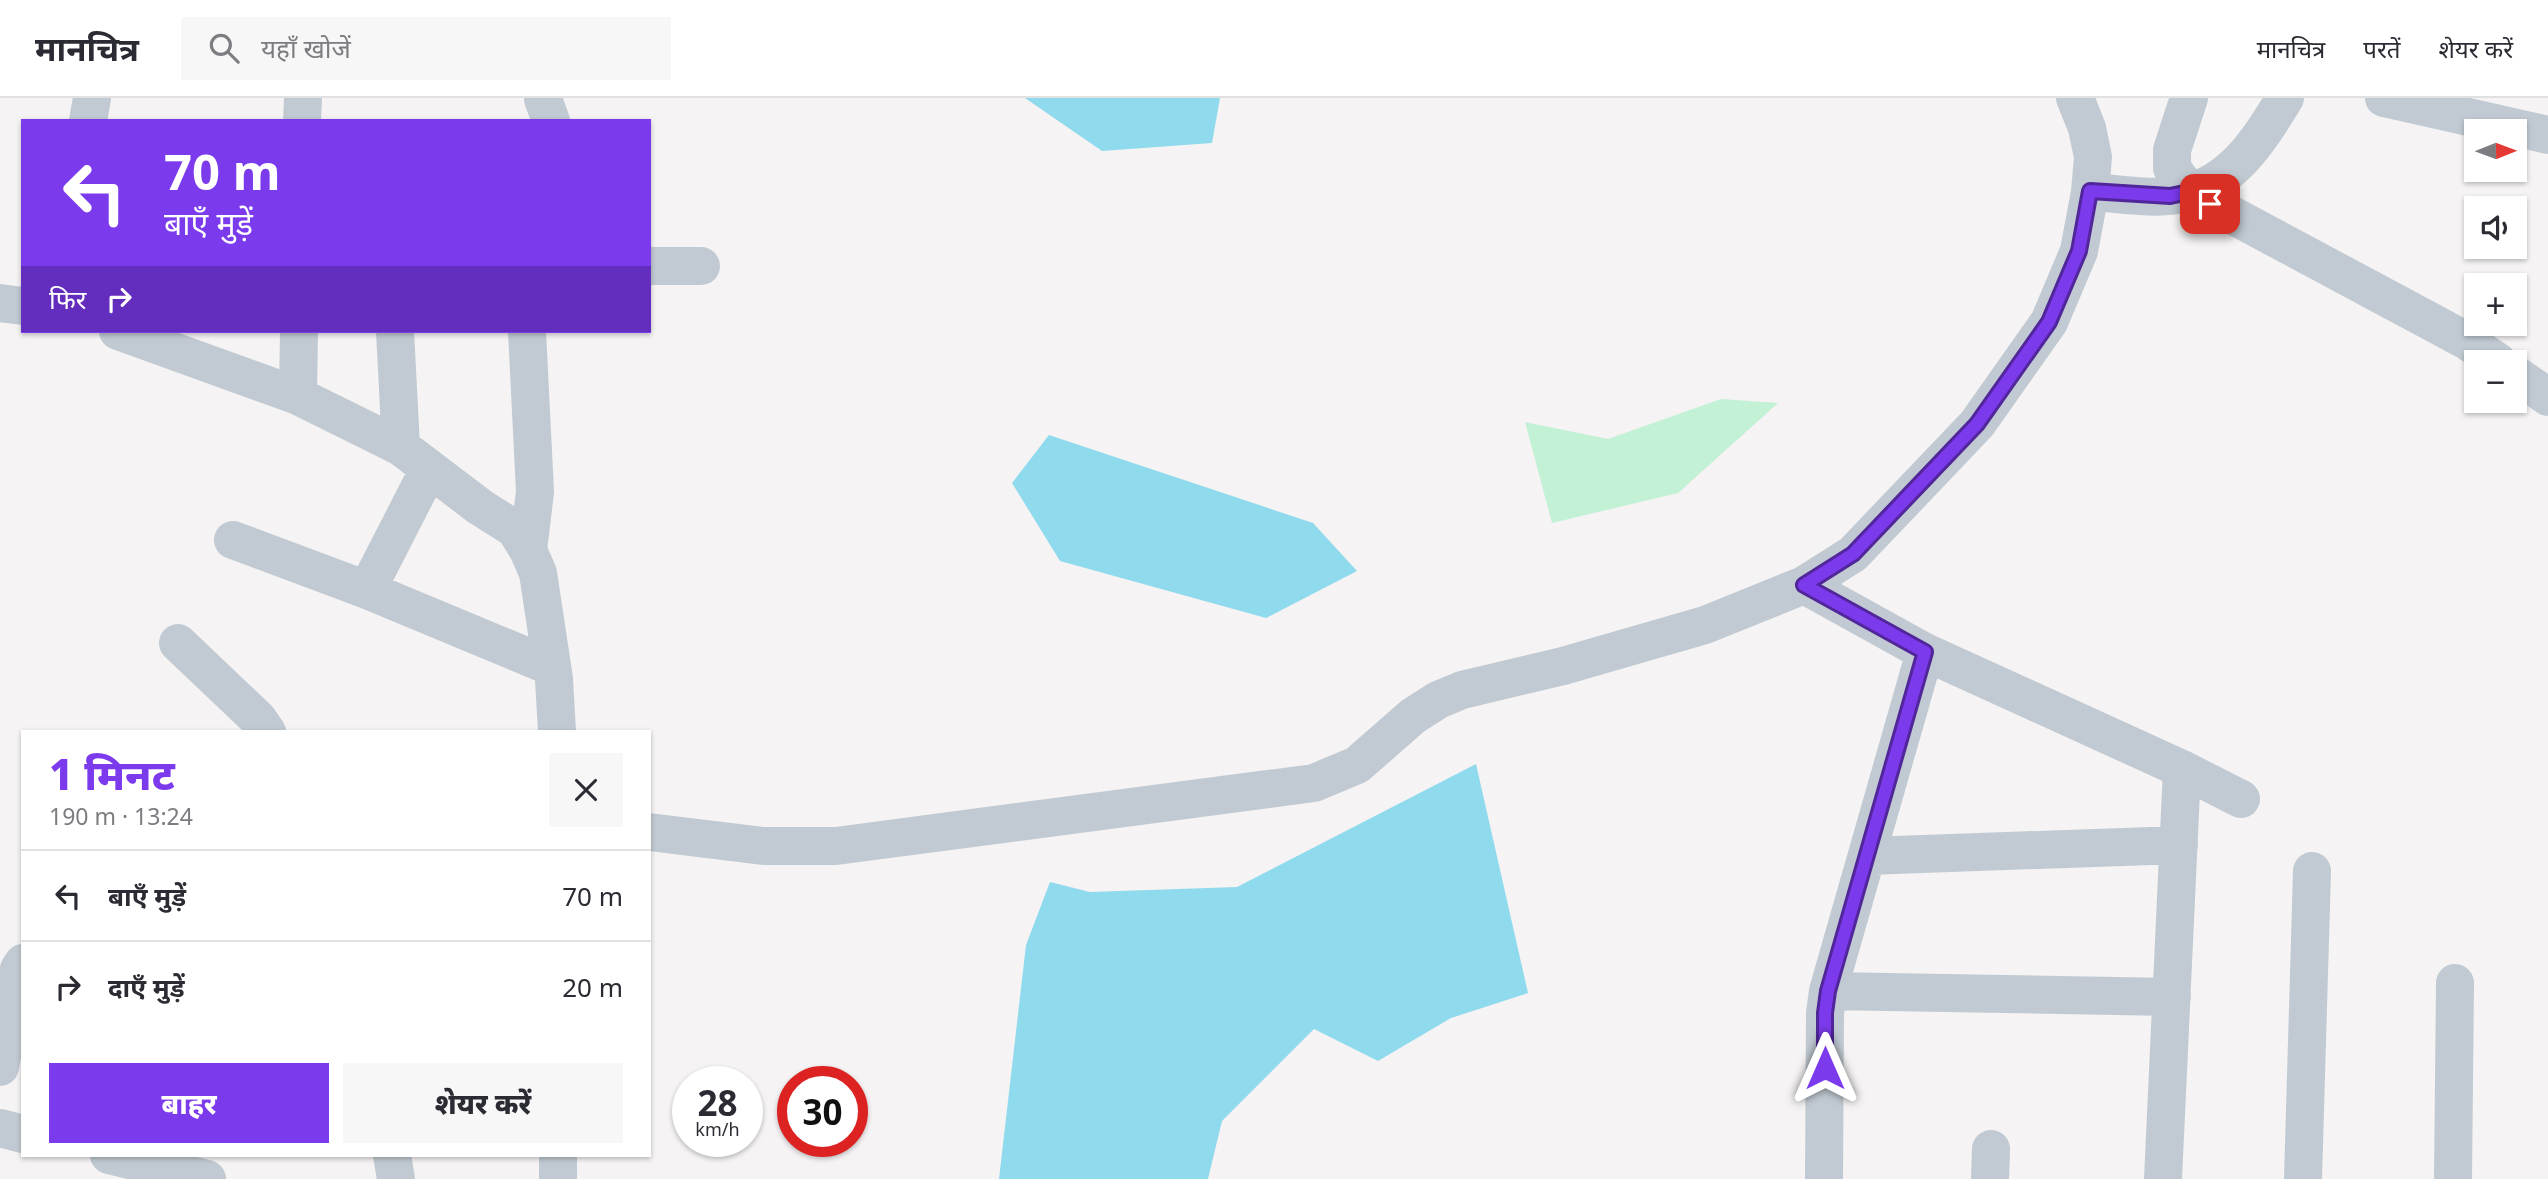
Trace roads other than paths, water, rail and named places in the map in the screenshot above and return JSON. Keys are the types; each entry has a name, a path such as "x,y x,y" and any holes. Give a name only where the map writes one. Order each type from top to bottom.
{"street":[{"path":"88,119 92,98"},
{"path":"302,119 303,98"},
{"path":"2189,98 2172,150 2172,167 2189,192 2480,350"},
{"path":"2090,191 2170,196 2206,187 2243,160 2286,98"},
{"path":"2384,98 2548,135"},
{"path":"651,832 763,846 836,846 1314,783 1357,765 1413,716 1438,700 1462,690 1563,666 1705,625 1804,585 1853,554 1977,424 2049,322 2079,251 2090,191 2093,157 2077,100"},
{"path":"651,266 701,266"},
{"path":"0,303 21,306"},
{"path":"124,333 298,396 415,458 480,507 515,529 538,573 552,667 557,730"},
{"path":"298,396 299,333"},
{"path":"367,590 415,458 395,333"},
{"path":"527,333 535,492 528,550"},
{"path":"2527,382 2548,397"},
{"path":"233,540 367,590 552,667"},
{"path":"1804,585 1925,652 2182,769 2241,799"},
{"path":"178,643 258,719 266,730"},
{"path":"1824,1179 1825,1013 1828,991 1925,652"},
{"path":"2163,1179 2182,769"},
{"path":"1867,856 2179,845"},
{"path":"2303,1179 2312,871"},
{"path":"0,1067 21,966"},
{"path":"2453,1179 2455,983"},
{"path":"1828,991 2172,997"},
{"path":"0,1128 21,1133"},
{"path":"118,1157 207,1179"},
{"path":"392,1157 396,1179"},
{"path":"558,1157 558,1179"}],"water":[{"path":"1025,98 1220,98 1212,143 1102,151"},
{"path":"1049,435 1313,523 1357,571 1266,618 1060,561 1012,483"},
{"path":"1476,764 1528,993 1451,1018 1378,1061 1314,1029 1222,1121 1208,1179 999,1179 1026,945 1050,882 1090,892 1237,887"}]}
